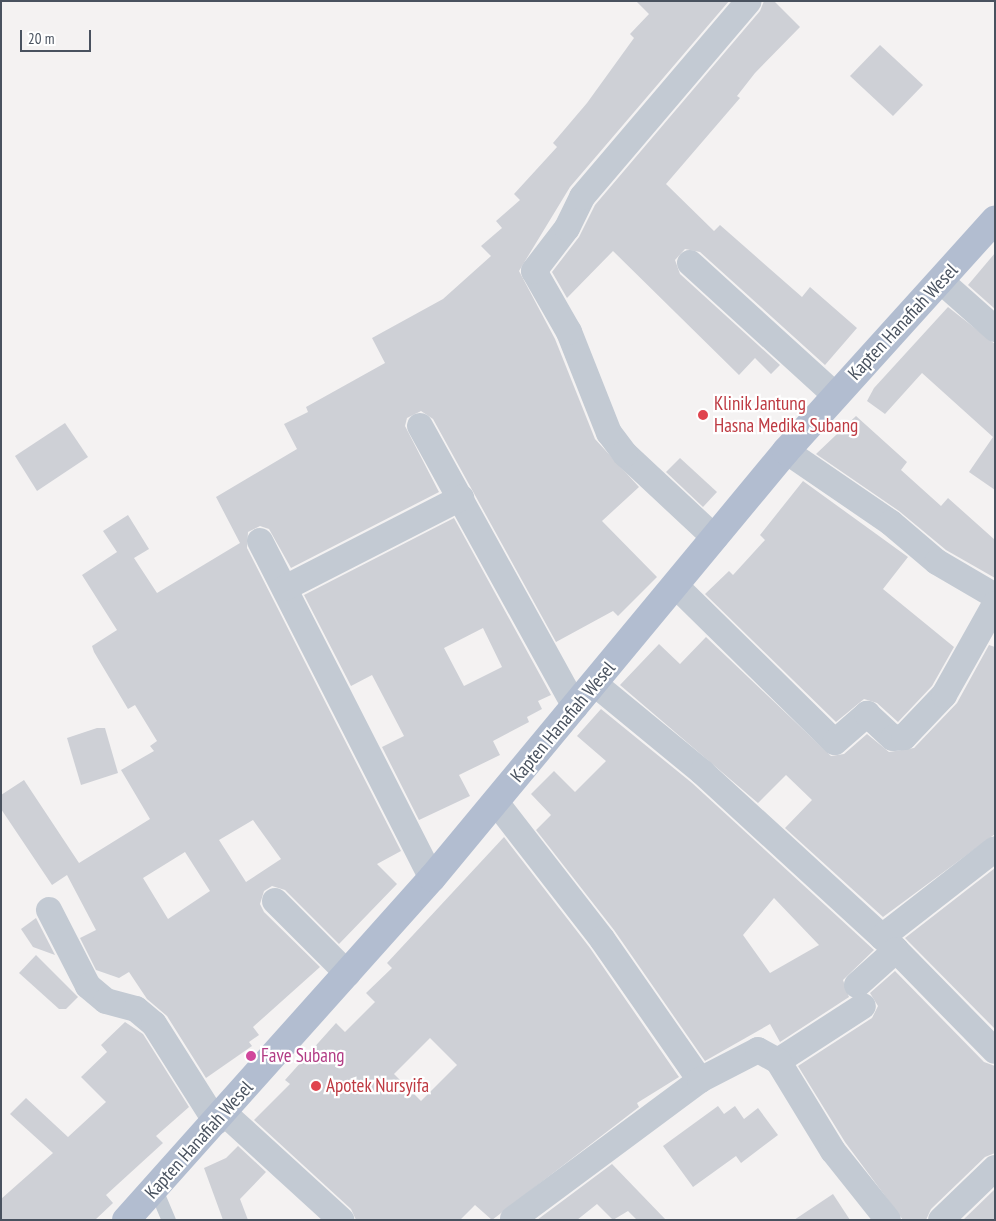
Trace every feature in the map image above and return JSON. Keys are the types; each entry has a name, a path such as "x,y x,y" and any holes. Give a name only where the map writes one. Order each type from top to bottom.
{"main road":[{"name":"Kapten Hanafiah Wesel","path":"126,1220 156,1190 432,878 677,587 786,451 835,395 942,282 995,220"}],"street":[{"path":"715,538 625,454 609,433 569,332 534,271 566,228 582,197 749,1"},
{"path":"690,263 835,395"},
{"path":"942,282 995,328"},
{"path":"420,426 575,708"},
{"path":"786,451 891,523 937,562 995,596"},
{"path":"285,588 461,498"},
{"path":"260,541 432,878"},
{"path":"677,587 835,742 867,714 893,738 904,737 944,695 995,604"},
{"path":"595,684 702,772 889,944 995,1051"},
{"path":"495,801 602,939 700,1080"},
{"path":"778,1061 860,996 889,944 995,849"},
{"path":"275,900 348,974"},
{"path":"49,910 88,986 106,1001 136,1009 154,1024 220,1117 341,1220"},
{"path":"512,1219 700,1080 758,1050 778,1061 833,1151 888,1220"},
{"path":"941,1220 995,1168"}],"lane":[{"path":"156,1190 169,1220"}],"building":[{"path":"636,1 729,1 570,187 519,271 555,339 595,439 639,487 602,521 657,577 618,616 613,611 556,642 433,419 421,411 407,418 405,426 439,492 291,568 269,529 260,526 248,532 247,548 401,851 377,864 397,884 339,944 285,890 272,886 264,891 260,904 264,912 320,967 253,1027 259,1035 249,1042 252,1046 206,1078 167,1016 147,999 129,972 119,978 96,970 80,938 96,930 67,875 52,885 1,809 1,795 24,780 79,863 150,819 121,770 154,751 150,746 157,741 135,705 128,709 94,652 92,646 117,630 82,575 117,552 103,531 128,515 149,549 134,558 157,593 240,543 216,497 297,449 284,424 308,412 306,407 385,363 372,338 443,299 491,256 481,246 502,228 496,221 520,200 514,194 557,147 553,143 587,103 634,38 630,34 649,14","holes":["253,820 281,859 246,882 219,840","185,852 210,891 168,919 143,878"]},
{"path":"764,1 774,1 800,27 755,73 737,96 740,98 666,184 714,231 720,225 802,297 810,287 857,328 825,365 700,252 685,249 675,260 680,274 780,365 771,374 755,358 739,375 613,251 567,298 552,272 579,237 595,205 760,11"},
{"path":"880,45 923,85 893,116 850,76"},
{"path":"995,253 995,309 968,285"},
{"path":"948,307 995,344 995,490 969,472 993,437 922,373 885,414 867,401 874,388"},
{"path":"856,416 907,462 901,470 941,506 948,498 995,540 995,578 946,550 899,511 816,454"},
{"path":"65,423 88,457 37,491 15,456"},
{"path":"680,458 717,492 703,507 666,472"},
{"path":"803,481 908,557 883,589 954,647 932,686 898,722 877,703 864,699 836,722 705,594 729,571 733,575 765,540 760,535"},
{"path":"454,518 551,695 538,701 542,709 527,717 529,722 493,741 500,755 459,775 470,796 419,820 382,747 404,736 372,675 351,686 304,595","holes":["483,628 502,667 464,686 444,648"]},
{"path":"706,637 831,756 844,754 867,734 889,752 914,748 957,703 989,645 995,647 995,834 883,917 785,828 812,800 786,775 758,803 620,685 659,644 680,664"},
{"path":"601,709 692,783 874,950 843,980 849,997 780,1042 770,1024 705,1061 614,930 536,830 551,815 531,794 554,771 575,792 606,761 577,736","holes":["774,898 819,945 770,973 743,935"]},
{"path":"97,728 105,728 118,773 81,785 67,738"},
{"path":"504,837 590,948 679,1077 637,1103 639,1107 492,1220 475,1205 460,1220 356,1220 351,1209 254,1120 290,1084 285,1080 336,1023 345,1032 375,1002 366,993 392,968 387,963","holes":["430,1038 457,1065 421,1101 394,1074"]},
{"path":"995,868 995,1029 905,938"},
{"path":"36,918 55,955 33,947 21,929"},
{"path":"36,955 78,997 66,1009 59,1009 19,973"},
{"path":"895,971 984,1062 995,1066 995,1153 985,1157 931,1209 926,1220 903,1220 845,1142 798,1066 872,1018 878,1006 870,993"},
{"path":"125,1022 143,1034 189,1107 156,1136 163,1143 106,1195 113,1203 95,1220 1,1220 1,1199 53,1153 10,1114 26,1098 68,1137 106,1102 81,1077 107,1052 101,1045"},
{"path":"718,1106 724,1114 735,1106 744,1119 758,1108 778,1135 741,1163 736,1156 693,1187 663,1146"},
{"path":"238,1146 266,1172 240,1199 248,1220 223,1220 204,1168 226,1158"},
{"path":"612,1164 666,1220 637,1220 628,1211 613,1220 597,1204 577,1220 537,1220"},
{"path":"995,1189 995,1220 963,1220"},
{"path":"833,1194 850,1220 794,1220"}],"place":[{"name":"Klinik Jantung Hasna Medika Subang","path":"703,415"},
{"name":"Fave Subang","path":"251,1056"},
{"name":"Apotek Nursyifa","path":"316,1086"}]}
